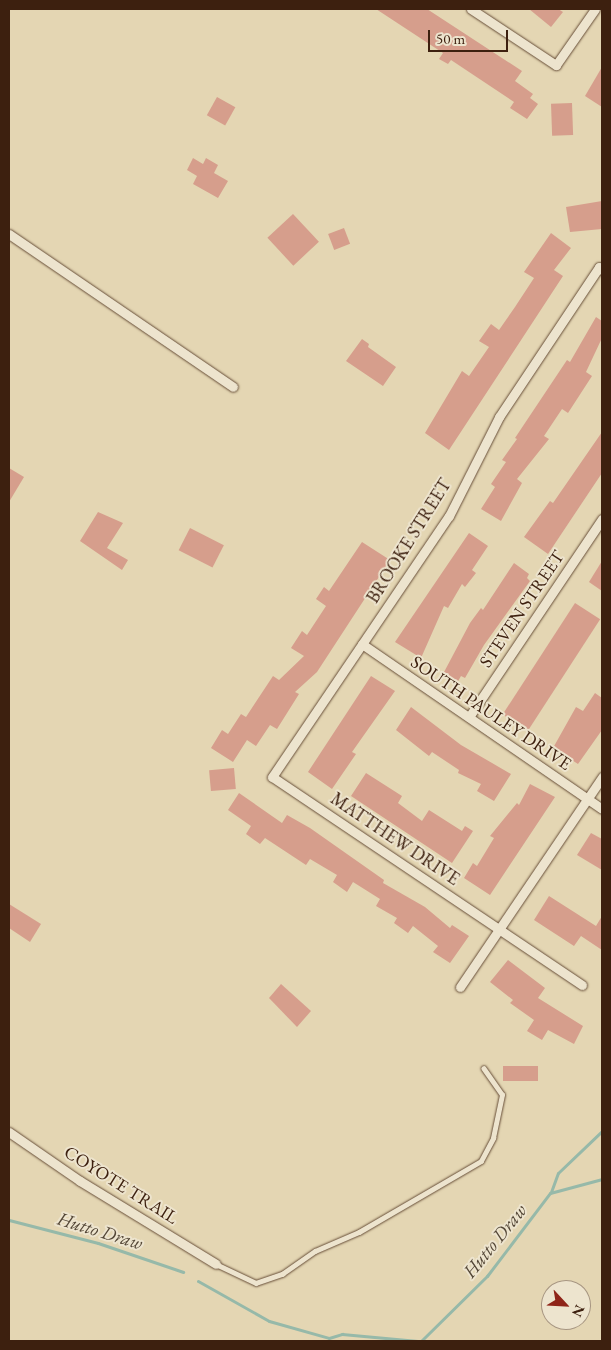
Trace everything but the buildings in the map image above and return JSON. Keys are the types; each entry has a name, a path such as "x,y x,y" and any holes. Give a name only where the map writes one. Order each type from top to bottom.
{"street":[{"path":"471,9 556,65 595,9"},
{"path":"9,234 233,387"},
{"name":"BROOKE STREET","path":"272,777 449,516 485,439 600,269"},
{"name":"STEVEN STREET","path":"469,717 602,518"},
{"name":"SOUTH PAULEY DRIVE","path":"362,644 602,809"},
{"name":"MATTHEW DRIVE","path":"272,777 582,985"},
{"path":"460,987 602,777"},
{"name":"COYOTE TRAIL","path":"9,1132 80,1181 216,1264"}],"lane":[{"path":"216,1264 256,1283 282,1274 315,1251 359,1232 481,1161 493,1138 502,1095 484,1069"}],"waterway":[{"path":"551,1192 558,1173 602,1131"},
{"name":"Hutto Draw","path":"421,1341 487,1276 550,1193 602,1179"},
{"name":"Hutto Draw","path":"9,1220 98,1243 183,1272"},
{"name":"Hutto Draw","path":"198,1281 269,1321 329,1338 342,1334 418,1341"}]}
